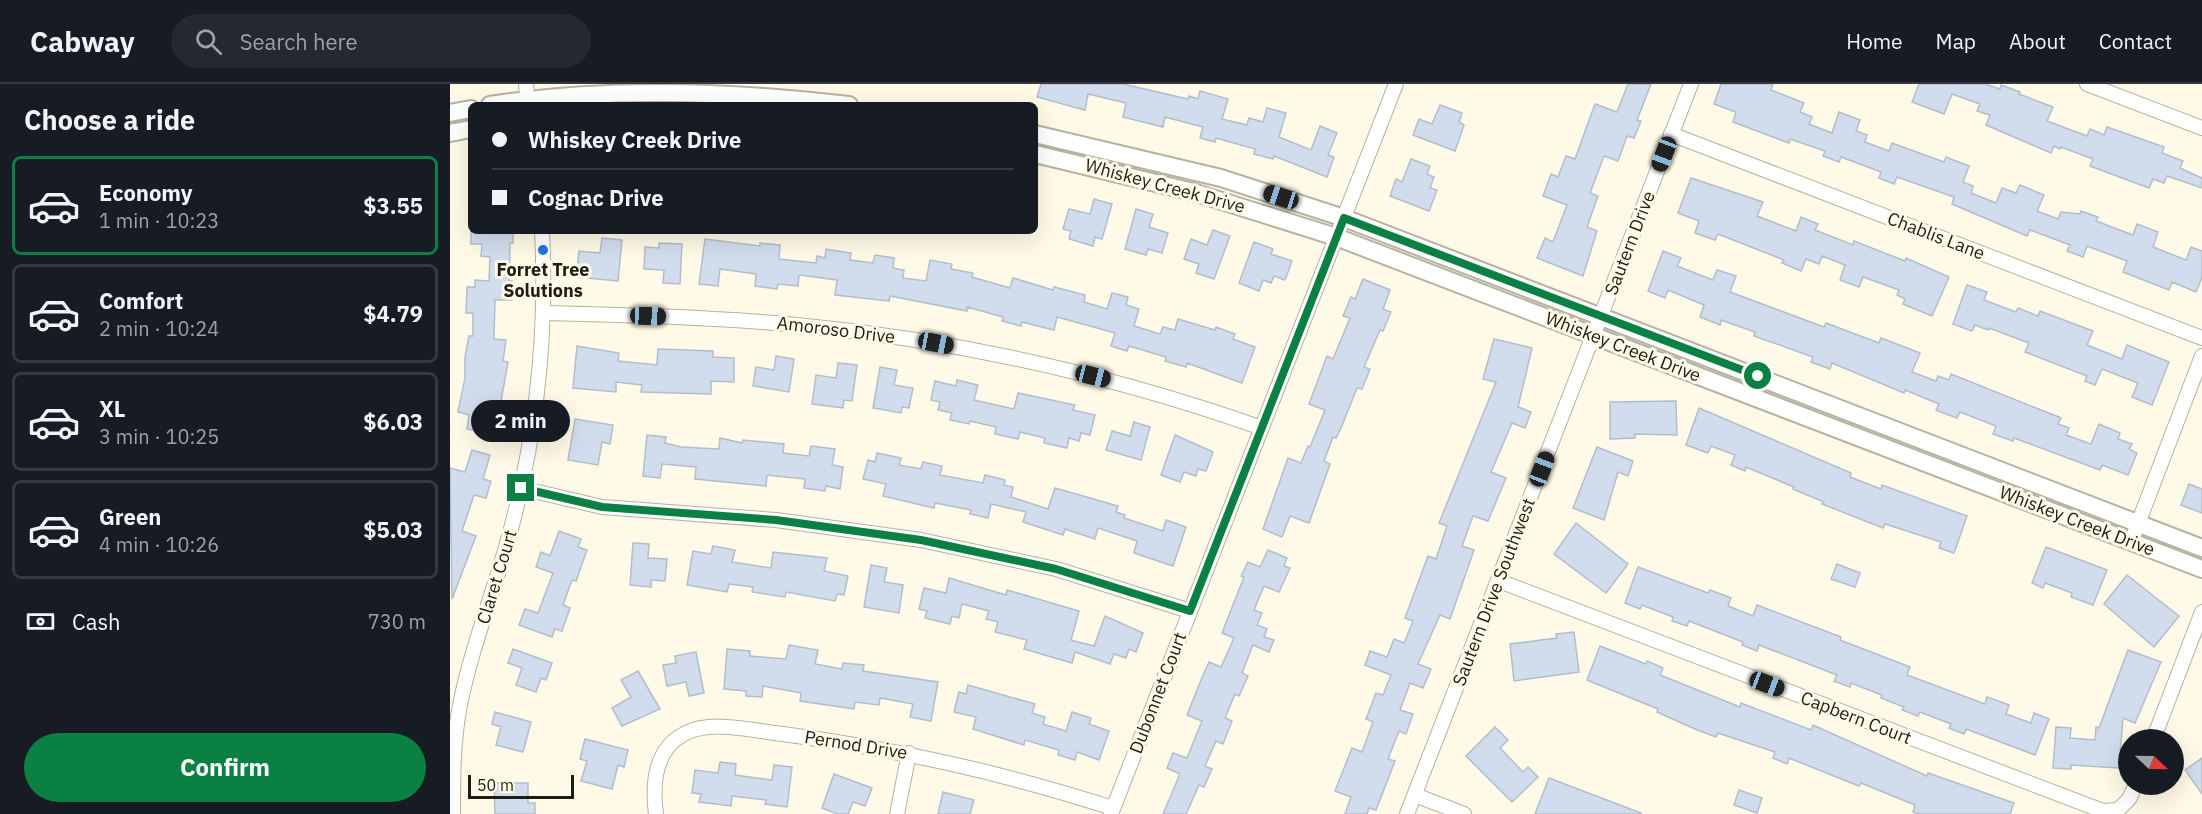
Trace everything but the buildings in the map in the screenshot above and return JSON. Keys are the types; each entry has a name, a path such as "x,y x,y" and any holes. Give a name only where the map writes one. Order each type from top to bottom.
{"street":[{"name":"Dubonnet Court","path":"1112,811 1396,84"},
{"name":"Sautern Drive","path":"1594,336 1690,84"},
{"path":"2087,84 2202,128"},
{"path":"502,102 527,96 665,93 730,95 813,102"},
{"path":"450,113 468,110"},
{"path":"450,133 468,130"},
{"name":"Chablis Lane","path":"1671,134 2202,338"},
{"name":"Whiskey Creek Drive","path":"1038,135 1221,178 1344,218 2202,548"},
{"name":"Whiskey Creek Drive","path":"1038,155 1193,192 1336,237 2202,570"},
{"name":"Claret Court","path":"453,814 453,763 460,706 521,488 538,378 543,313 542,234"},
{"name":"Amoroso Drive","path":"543,313 711,318 798,325 936,343 1110,381 1262,428"},
{"name":"Sautern Drive Southwest","path":"1407,814 1594,336"},
{"path":"2131,542 2202,356"},
{"path":"521,488 602,507 776,520 910,538 1045,566 1190,611"},
{"name":"Capbern Court","path":"1499,581 2103,811 2118,810 2131,795"},
{"path":"2157,729 2202,612"},
{"name":"Pernod Drive","path":"656,814 656,771 662,755 672,742 685,733 700,728 767,732 909,753 1026,780 1112,811"},
{"path":"897,814 909,753"},
{"path":"1415,795 1464,814"}],"place":[{"name":"Forret Tree Solutions","path":"543,250"}],"route":[{"path":"521,488 602,507 776,520 864,530 921,540 1001,555 1056,569 1128,589 1190,611 1344,218 1758,376"}]}
